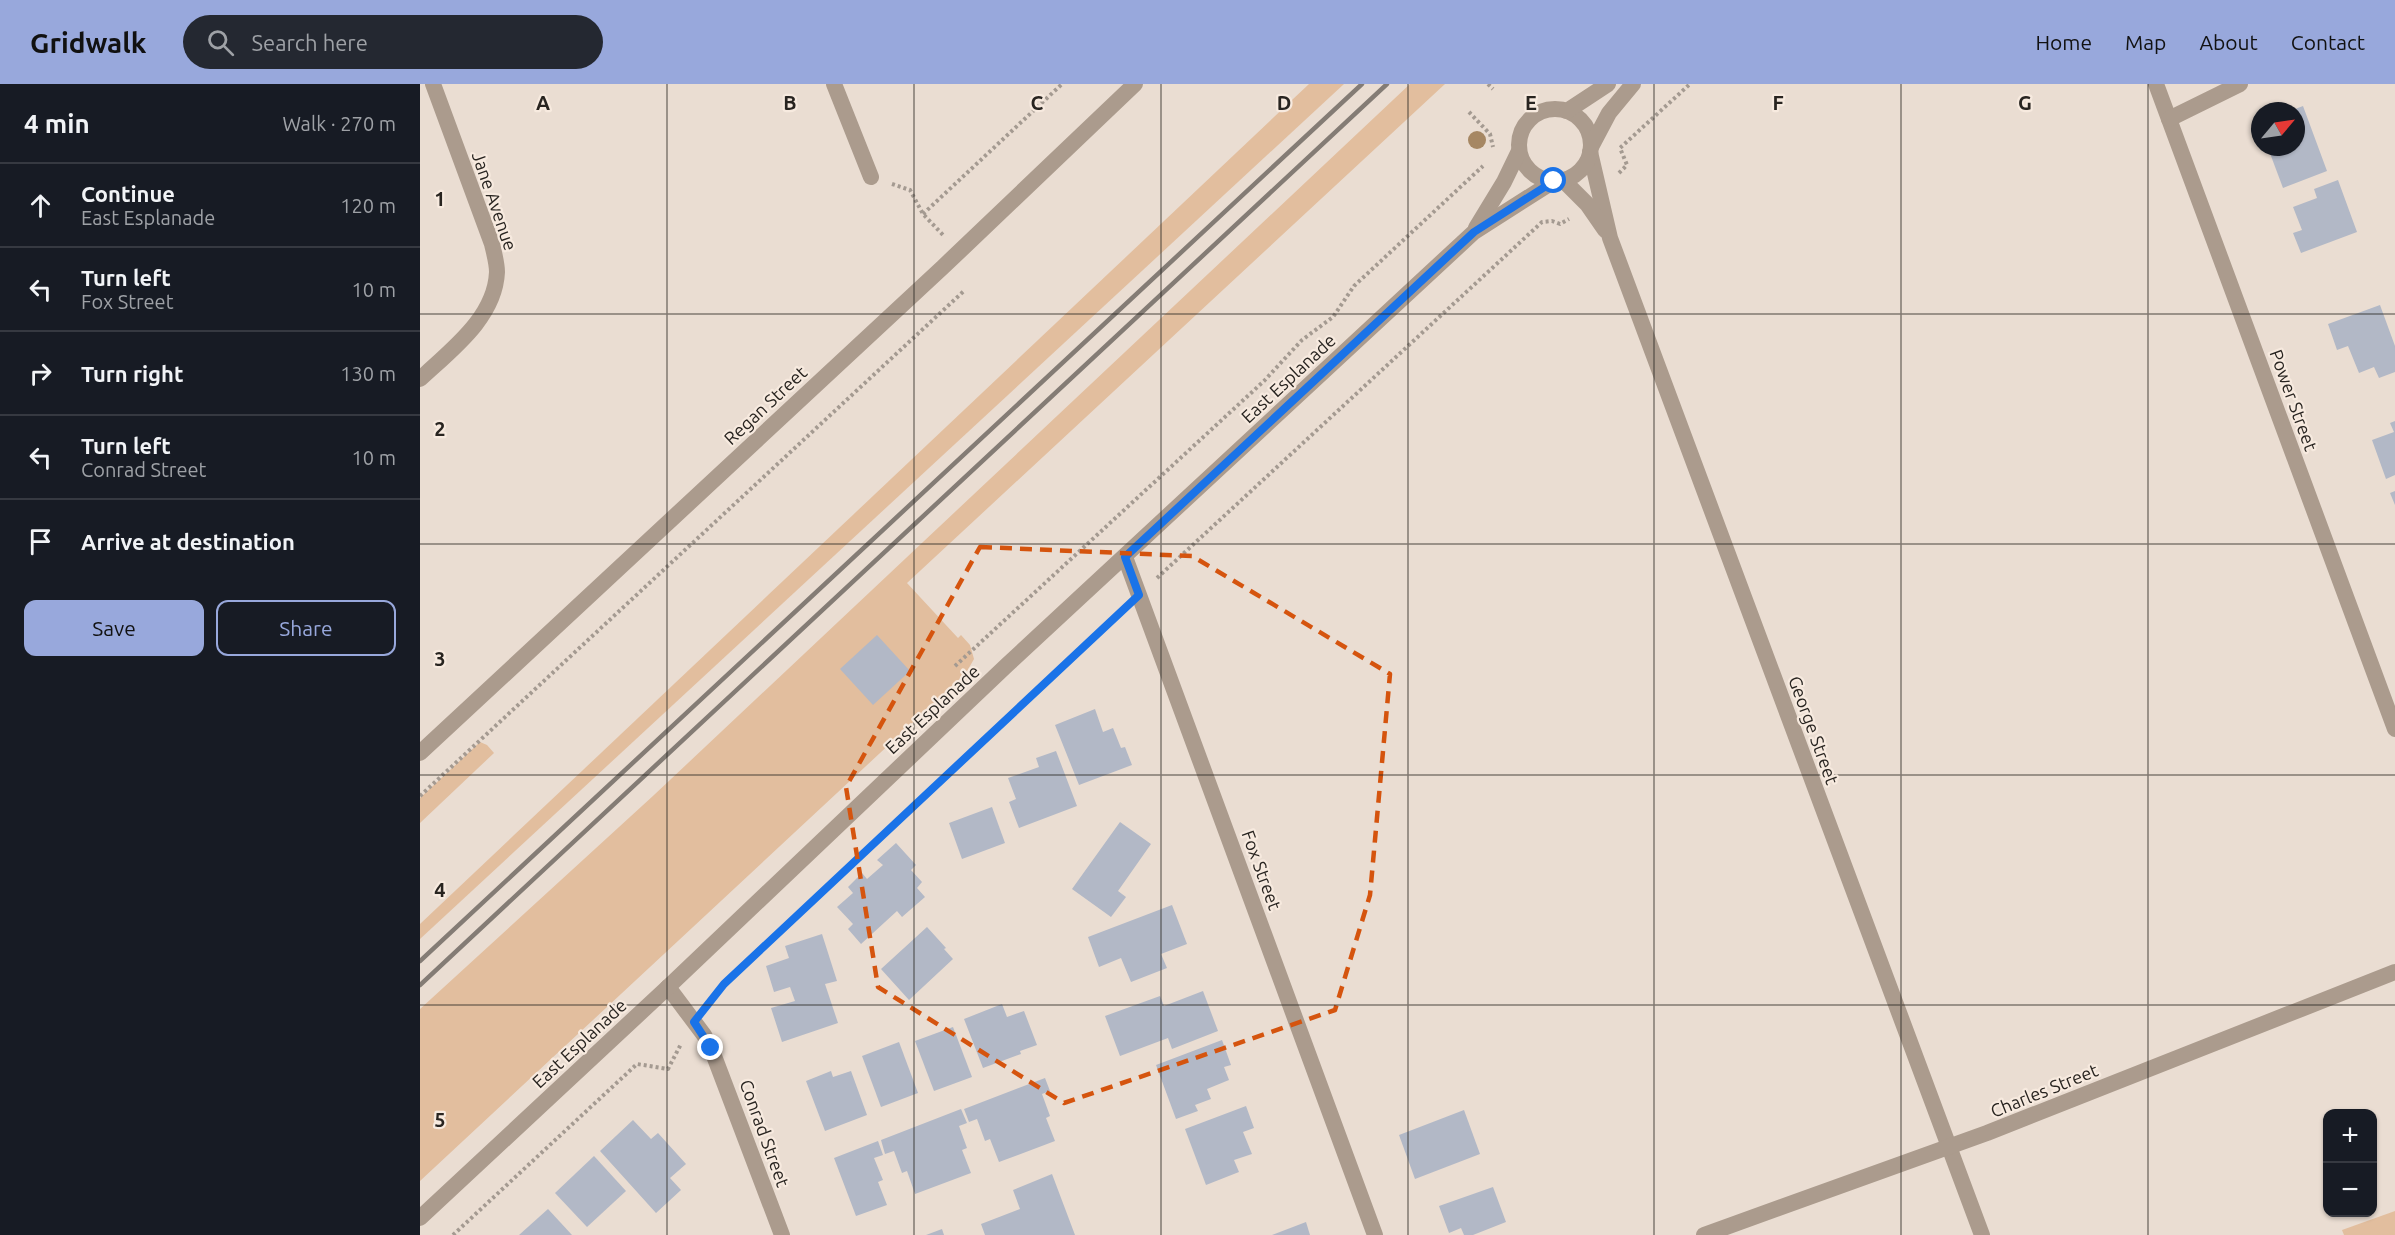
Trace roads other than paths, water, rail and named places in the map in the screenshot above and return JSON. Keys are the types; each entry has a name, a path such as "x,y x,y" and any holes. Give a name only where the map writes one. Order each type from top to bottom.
{"street":[{"name":"Jane Avenue","path":"420,379 459,342 487,309 494,292 497,270 492,244 433,84"},
{"path":"834,84 871,177"},
{"name":"Regan Street","path":"420,753 1135,84"},
{"path":"1567,111 1608,84"},
{"path":"1590,150 1587,129 1575,115 1567,111 1547,109 1529,120 1519,138 1519,150 1528,169 1535,175 1558,180 1580,170 1610,113 1633,84"},
{"name":"Power Street","path":"2156,84 2395,729"},
{"path":"2169,119 2240,84"},
{"name":"East Esplanade","path":"1474,232 1504,182 1519,150"},
{"name":"George Street","path":"1590,150 1610,238 1982,1235"},
{"name":"George Street","path":"1558,180 1587,204 1610,238"},
{"name":"East Esplanade","path":"420,1218 668,987 1007,665 1474,232 1558,180"},
{"name":"Fox Street","path":"1125,557 1375,1235"},
{"name":"Charles Street","path":"1704,1235 1948,1147 2395,972"},
{"name":"Conrad Street","path":"668,987 704,1035 717,1060 782,1235"},
{"name":"Fox Street","path":"1362,1196 1381,1235"}],"railway":[{"path":"420,961 1362,84"},
{"path":"420,985 1387,84"}]}
